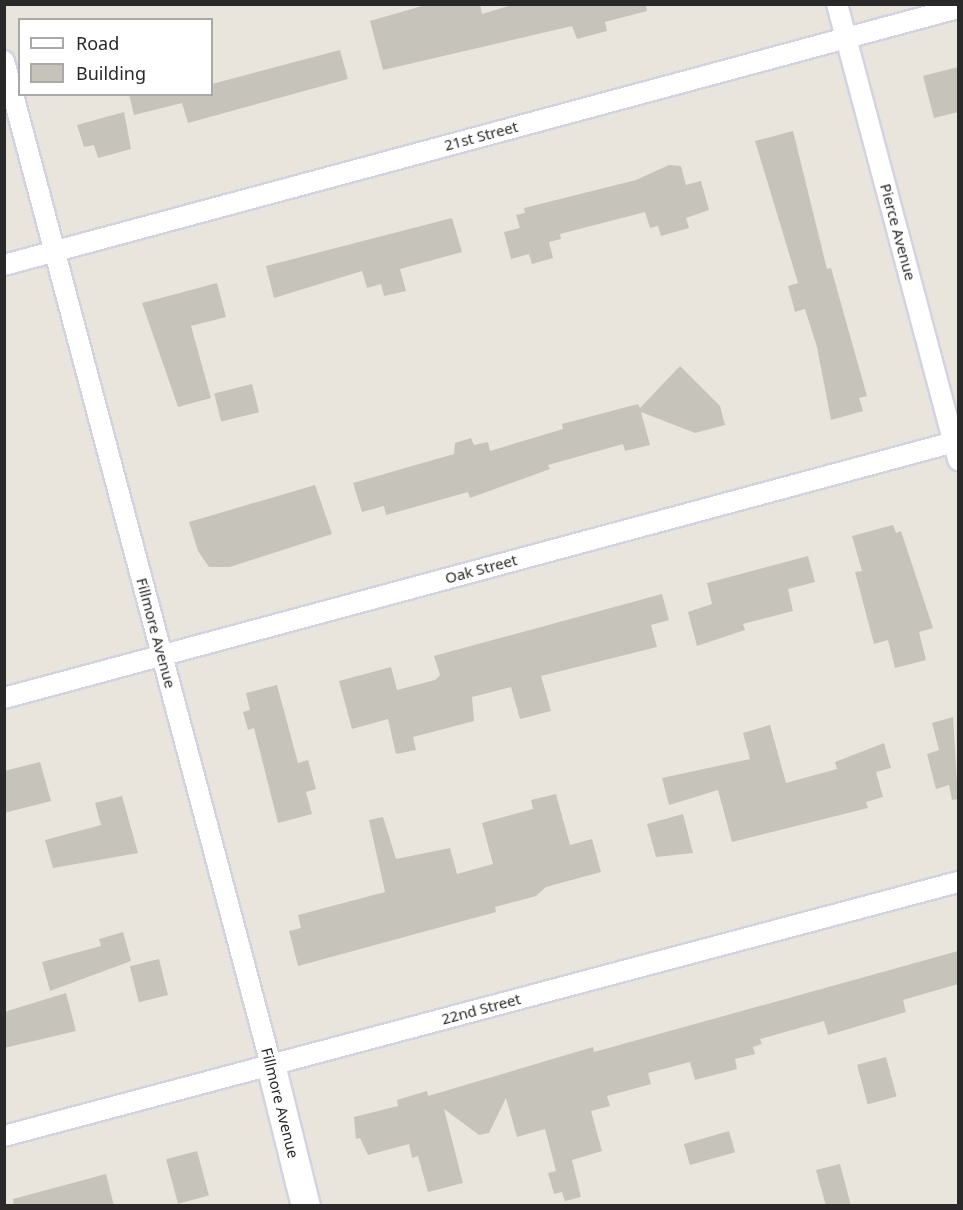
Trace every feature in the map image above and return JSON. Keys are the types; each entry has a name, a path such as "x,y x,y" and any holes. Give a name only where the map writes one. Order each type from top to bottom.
{"street":[{"name":"Pierce Avenue","path":"837,4 957,448"},
{"name":"21st Street","path":"4,265 958,8"},
{"name":"Fillmore Avenue","path":"4,61 57,251 306,1206"},
{"name":"Oak Street","path":"4,698 957,448"},
{"name":"22nd Street","path":"4,1136 958,882"}],"building":[{"path":"429,4 480,4 482,14 515,4 646,4 647,11 605,22 607,31 577,39 572,26 383,70 370,21"},
{"path":"340,50 348,79 188,123 182,103 134,115 129,96 213,96 213,84"},
{"path":"958,67 958,112 934,118 923,76"},
{"path":"124,112 131,149 98,158 94,145 84,147 77,125"},
{"path":"793,131 827,269 831,268 867,396 859,398 863,411 831,420 817,347 805,309 795,312 788,286 798,283 755,141"},
{"path":"669,165 681,166 686,185 701,181 709,210 686,218 689,228 661,236 658,226 650,228 645,212 560,234 561,239 549,242 553,258 532,264 529,254 511,259 504,232 520,228 516,215 525,213 524,208 636,180"},
{"path":"452,218 462,252 400,269 406,291 384,296 381,284 367,288 362,271 274,298 266,266"},
{"path":"217,283 226,317 191,326 211,398 178,407 142,303"},
{"path":"680,366 720,406 725,425 695,433 641,412 650,445 625,451 623,444 548,465 550,469 470,498 468,492 386,515 384,506 362,512 353,483 454,454 455,443 471,438 474,445 488,442 490,451 563,429 562,424 638,404 640,408"},
{"path":"252,384 259,412 221,422 214,393"},
{"path":"315,485 332,534 230,567 209,567 198,551 189,522"},
{"path":"893,525 896,533 901,531 933,628 919,632 926,660 895,668 888,640 874,644 855,572 862,571 852,536"},
{"path":"808,556 815,582 788,589 793,611 743,624 745,630 697,646 688,612 712,604 707,583"},
{"path":"662,594 669,620 651,625 657,647 541,676 551,711 520,719 511,687 472,697 474,721 413,737 416,750 396,754 388,719 352,729 339,681 391,667 397,690 435,680 440,675 434,656"},
{"path":"277,685 298,763 308,760 316,789 306,792 312,814 278,823 254,728 248,730 243,712 250,710 246,693"},
{"path":"953,717 958,799 952,800 949,785 936,789 927,754 939,750 932,723"},
{"path":"770,725 786,783 837,769 835,762 884,743 891,768 876,772 883,797 866,802 868,808 732,842 718,790 669,805 662,778 750,759 743,733"},
{"path":"40,762 51,801 4,813 4,771"},
{"path":"556,794 570,845 592,839 601,872 546,887 536,896 495,907 496,912 298,966 289,931 301,928 298,915 385,892 369,820 383,817 396,859 450,848 457,874 493,864 482,823 533,809 531,800"},
{"path":"122,796 138,853 53,868 45,840 101,825 95,803"},
{"path":"683,814 693,853 656,857 647,824"},
{"path":"123,932 131,961 50,991 42,962 101,946 99,939"},
{"path":"958,951 958,984 903,1000 906,1012 828,1035 824,1021 760,1039 762,1044 753,1047 755,1054 735,1059 737,1069 695,1080 690,1062 648,1073 651,1084 607,1096 610,1106 591,1111 602,1151 572,1160 581,1197 565,1201 562,1192 554,1194 548,1173 556,1171 545,1129 517,1137 506,1098 489,1133 479,1135 444,1109 463,1183 428,1192 418,1156 412,1158 409,1144 368,1155 360,1138 356,1139 354,1117 398,1106 397,1100 427,1091 428,1096 593,1047 594,1052"},
{"path":"159,959 168,995 139,1002 130,966"},
{"path":"66,993 76,1031 4,1048 4,1012"},
{"path":"886,1057 897,1097 868,1104 857,1065"},
{"path":"729,1131 735,1152 690,1165 684,1144"},
{"path":"197,1151 209,1195 178,1204 166,1159"},
{"path":"840,1164 851,1206 826,1206 816,1170"},
{"path":"106,1174 114,1206 14,1206 13,1199"}]}
